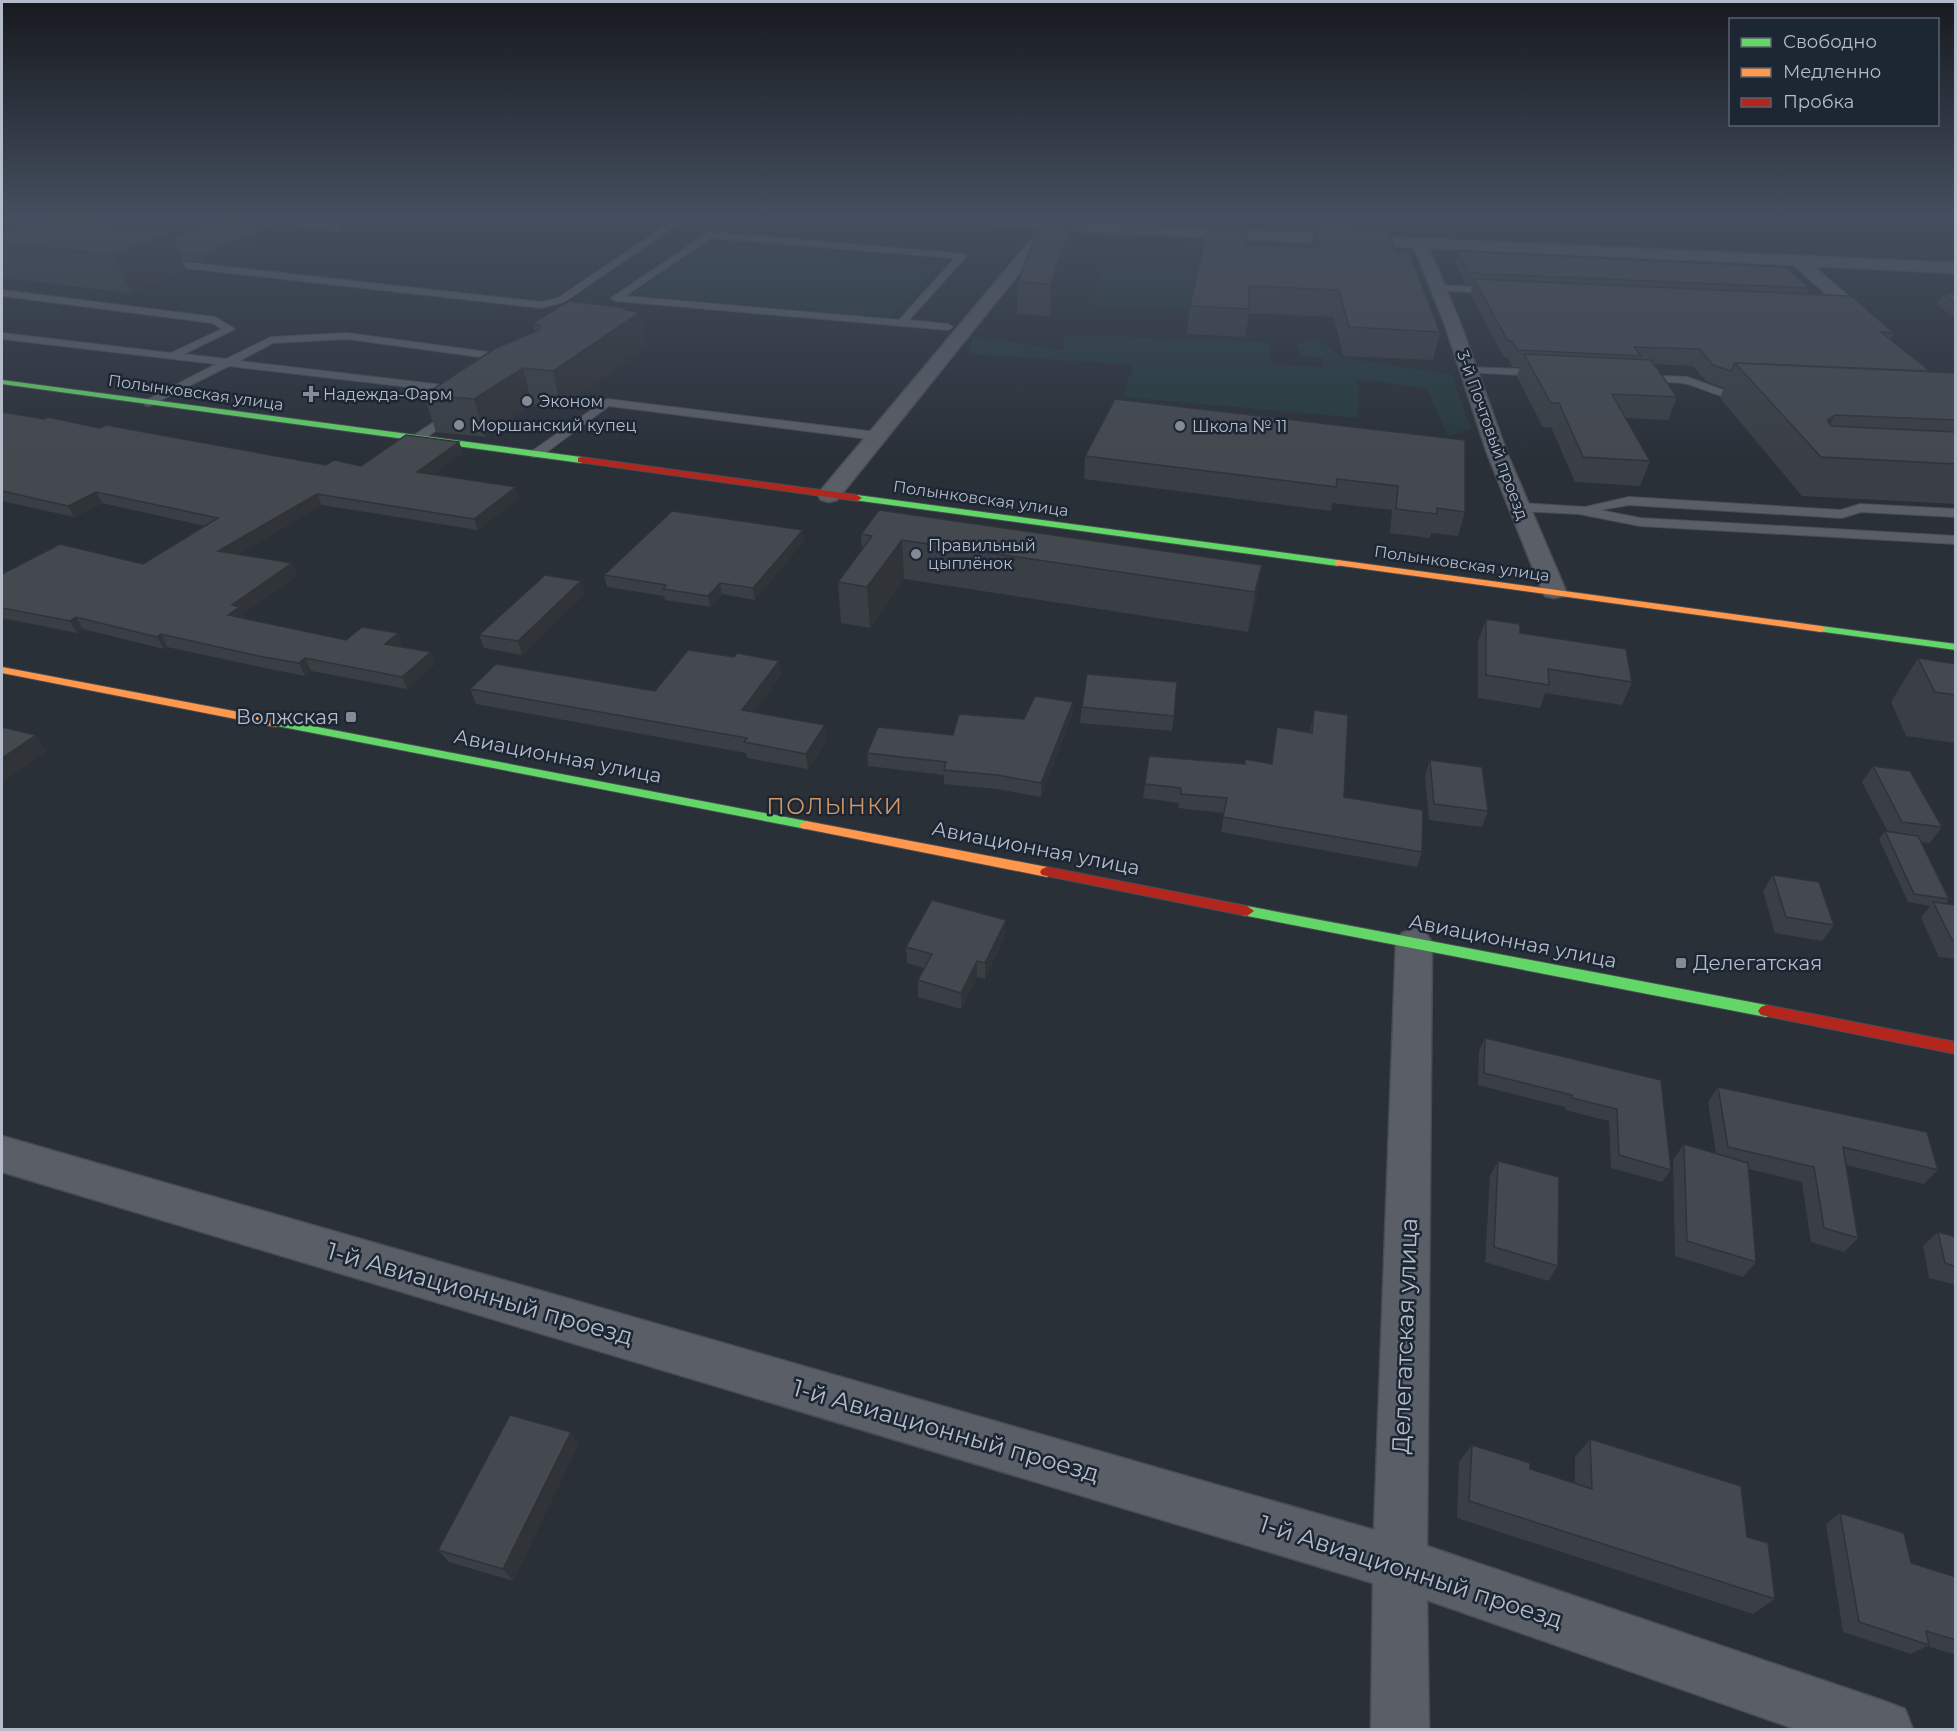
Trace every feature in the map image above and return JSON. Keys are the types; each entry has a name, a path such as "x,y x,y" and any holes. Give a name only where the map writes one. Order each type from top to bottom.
{"street":[{"path":"829,495 992,297"},
{"name":"3-й Почтовый проезд","path":"1441,297 1497,453 1554,591"},
{"path":"1833,297 1885,337"},
{"name":"Полынковская улица","path":"2,382 1956,647"},
{"name":"Авиационная улица","path":"2,670 1956,1048"},
{"name":"Делегатская улица","path":"1400,1730 1400,1564 1414,942"},
{"name":"1-й Авиационный проезд","path":"2,1154 1400,1564 1884,1730"}],"lane":[{"path":"32,297 214,320 230,329 170,357"},
{"path":"469,297 552,303 567,297"},
{"path":"618,297 616,298 948,327"},
{"path":"901,323 925,297"},
{"path":"552,303 562,308 574,307"},
{"path":"610,306 669,303"},
{"path":"149,403 271,340 347,336 519,360"},
{"path":"3,337 469,391"},
{"path":"1468,370 1560,374"},
{"path":"1630,377 1687,380 1724,394 1759,396"},
{"path":"536,454 607,402 877,436"},
{"path":"418,438 463,406"},
{"path":"1580,510 1629,501 1842,514 1860,508 1956,513"},
{"path":"1519,507 1580,510 1640,522 1956,540"}],"green space":[{"path":"663,297 909,297 889,318"},
{"path":"1095,297 1220,297 1221,311 1094,306"},
{"path":"1064,335 1269,342 1271,364 1323,367 1323,358 1299,355 1296,344 1317,338 1342,358 1451,374 1471,428 1448,436 1427,389 1375,381 1350,379 1358,381 1358,418 1122,397 1134,365 969,354 972,336 1064,350"}],"building":[{"path":"1192,297 1249,297 1249,309 1190,306"},
{"path":"1341,297 1426,297 1440,332 1349,327"},
{"path":"1484,297 1852,297 1894,333 1881,332 1930,371 1735,363 1731,371 1713,365 1700,349 1634,347 1641,356 1517,350 1512,341 1508,341"},
{"path":"1948,297 1956,297 1956,303"},
{"path":"569,301 628,308 624,310 640,312 553,371 523,368 474,399 424,395 494,349 539,330 540,326 533,323"},
{"path":"1524,354 1651,360 1677,397 1612,394 1650,461 1583,457 1559,403 1551,403"},
{"path":"1735,363 1956,373 1956,420 1835,415 1827,420 1831,426 1956,432 1956,464 1821,457"},
{"path":"1115,399 1465,440 1465,512 1437,508 1437,514 1396,509 1398,486 1337,479 1336,487 1085,456"},
{"path":"2,412 44,419 48,417 99,428 106,425 326,465 334,460 361,466 406,435 459,442 417,472 516,487 474,519 317,494 218,551 292,563 232,605 240,607 228,615 346,640 362,627 398,633 385,644 431,652 402,677 305,658 299,663 161,634 157,637 76,617 70,621 2,608 2,574 60,544 143,564 218,518 96,492 68,506 2,491"},
{"path":"879,510 1262,565 1255,592 902,540 867,587 838,582 872,536 861,534"},
{"path":"672,511 803,530 753,588 720,583 708,596 663,589 666,585 604,575"},
{"path":"545,575 581,581 518,641 479,635"},
{"path":"1486,619 1520,624 1520,633 1626,649 1632,682 1548,669 1549,685 1486,675"},
{"path":"688,650 734,657 737,653 779,661 742,710 825,725 806,754 744,742 747,738 470,689 496,664 655,691"},
{"path":"1918,658 1956,664 1956,695 1935,692"},
{"path":"1087,674 1177,682 1174,716 1082,707"},
{"path":"1035,696 1073,702 1041,783 997,775 944,770 946,762 867,753 878,727 953,735 959,714 1024,719"},
{"path":"1314,710 1348,715 1344,797 1423,810 1422,852 1223,817 1227,798 1181,794 1181,788 1145,784 1149,756 1245,764 1245,759 1272,764 1277,727 1312,733"},
{"path":"2,727 36,735 2,758"},
{"path":"1430,760 1482,767 1488,811 1434,804"},
{"path":"1873,766 1910,771 1942,827 1902,822"},
{"path":"1885,831 1918,836 1949,899 1914,894"},
{"path":"1773,875 1819,882 1834,925 1786,917"},
{"path":"932,900 1006,920 985,963 977,961 961,993 918,980 932,954 906,947"},
{"path":"1933,902 1956,905 1956,941 1952,940"},
{"path":"1485,1038 1661,1080 1671,1170 1619,1155 1617,1109 1484,1073"},
{"path":"1718,1087 1927,1132 1938,1170 1843,1147 1858,1238 1824,1228 1814,1167 1728,1147"},
{"path":"1684,1144 1748,1163 1756,1262 1687,1241"},
{"path":"1498,1161 1559,1177 1558,1266 1494,1247"},
{"path":"1938,1232 1956,1237 1956,1267 1945,1263"},
{"path":"510,1415 571,1432 503,1569 438,1550"},
{"path":"1590,1439 1741,1486 1747,1537 1768,1543 1775,1599 1469,1501 1472,1445 1530,1463 1530,1469 1592,1489"},
{"path":"1840,1513 1904,1533 1911,1563 1956,1577 1956,1640 1926,1631 1929,1645 1859,1622"}],"traffic: fast":[{"path":"2,382 581,460"},
{"path":"857,498 1338,563"},
{"path":"1821,629 1956,647"},
{"path":"276,723 806,825"},
{"path":"1247,911 1766,1011"}],"traffic: slow":[{"path":"1338,563 1821,629"},
{"path":"2,670 276,723"},
{"path":"806,825 1047,872"}],"traffic: jam":[{"path":"581,460 857,498"},
{"path":"1047,872 1247,911"},
{"path":"1766,1011 1956,1048"}],"place":[{"name":"Надежда-Фарм","path":"311,394"},
{"name":"Эконом","path":"527,401"},
{"name":"Моршанский купец","path":"459,425"},
{"name":"Школа № 11","path":"1180,426"},
{"name":"Правильный цыплёнок","path":"916,554"},
{"name":"Волжская","path":"351,717"},
{"name":"Делегатская","path":"1681,963"}],"district":[{"name":"ПОЛЫНКИ","path":"835,806"}]}
